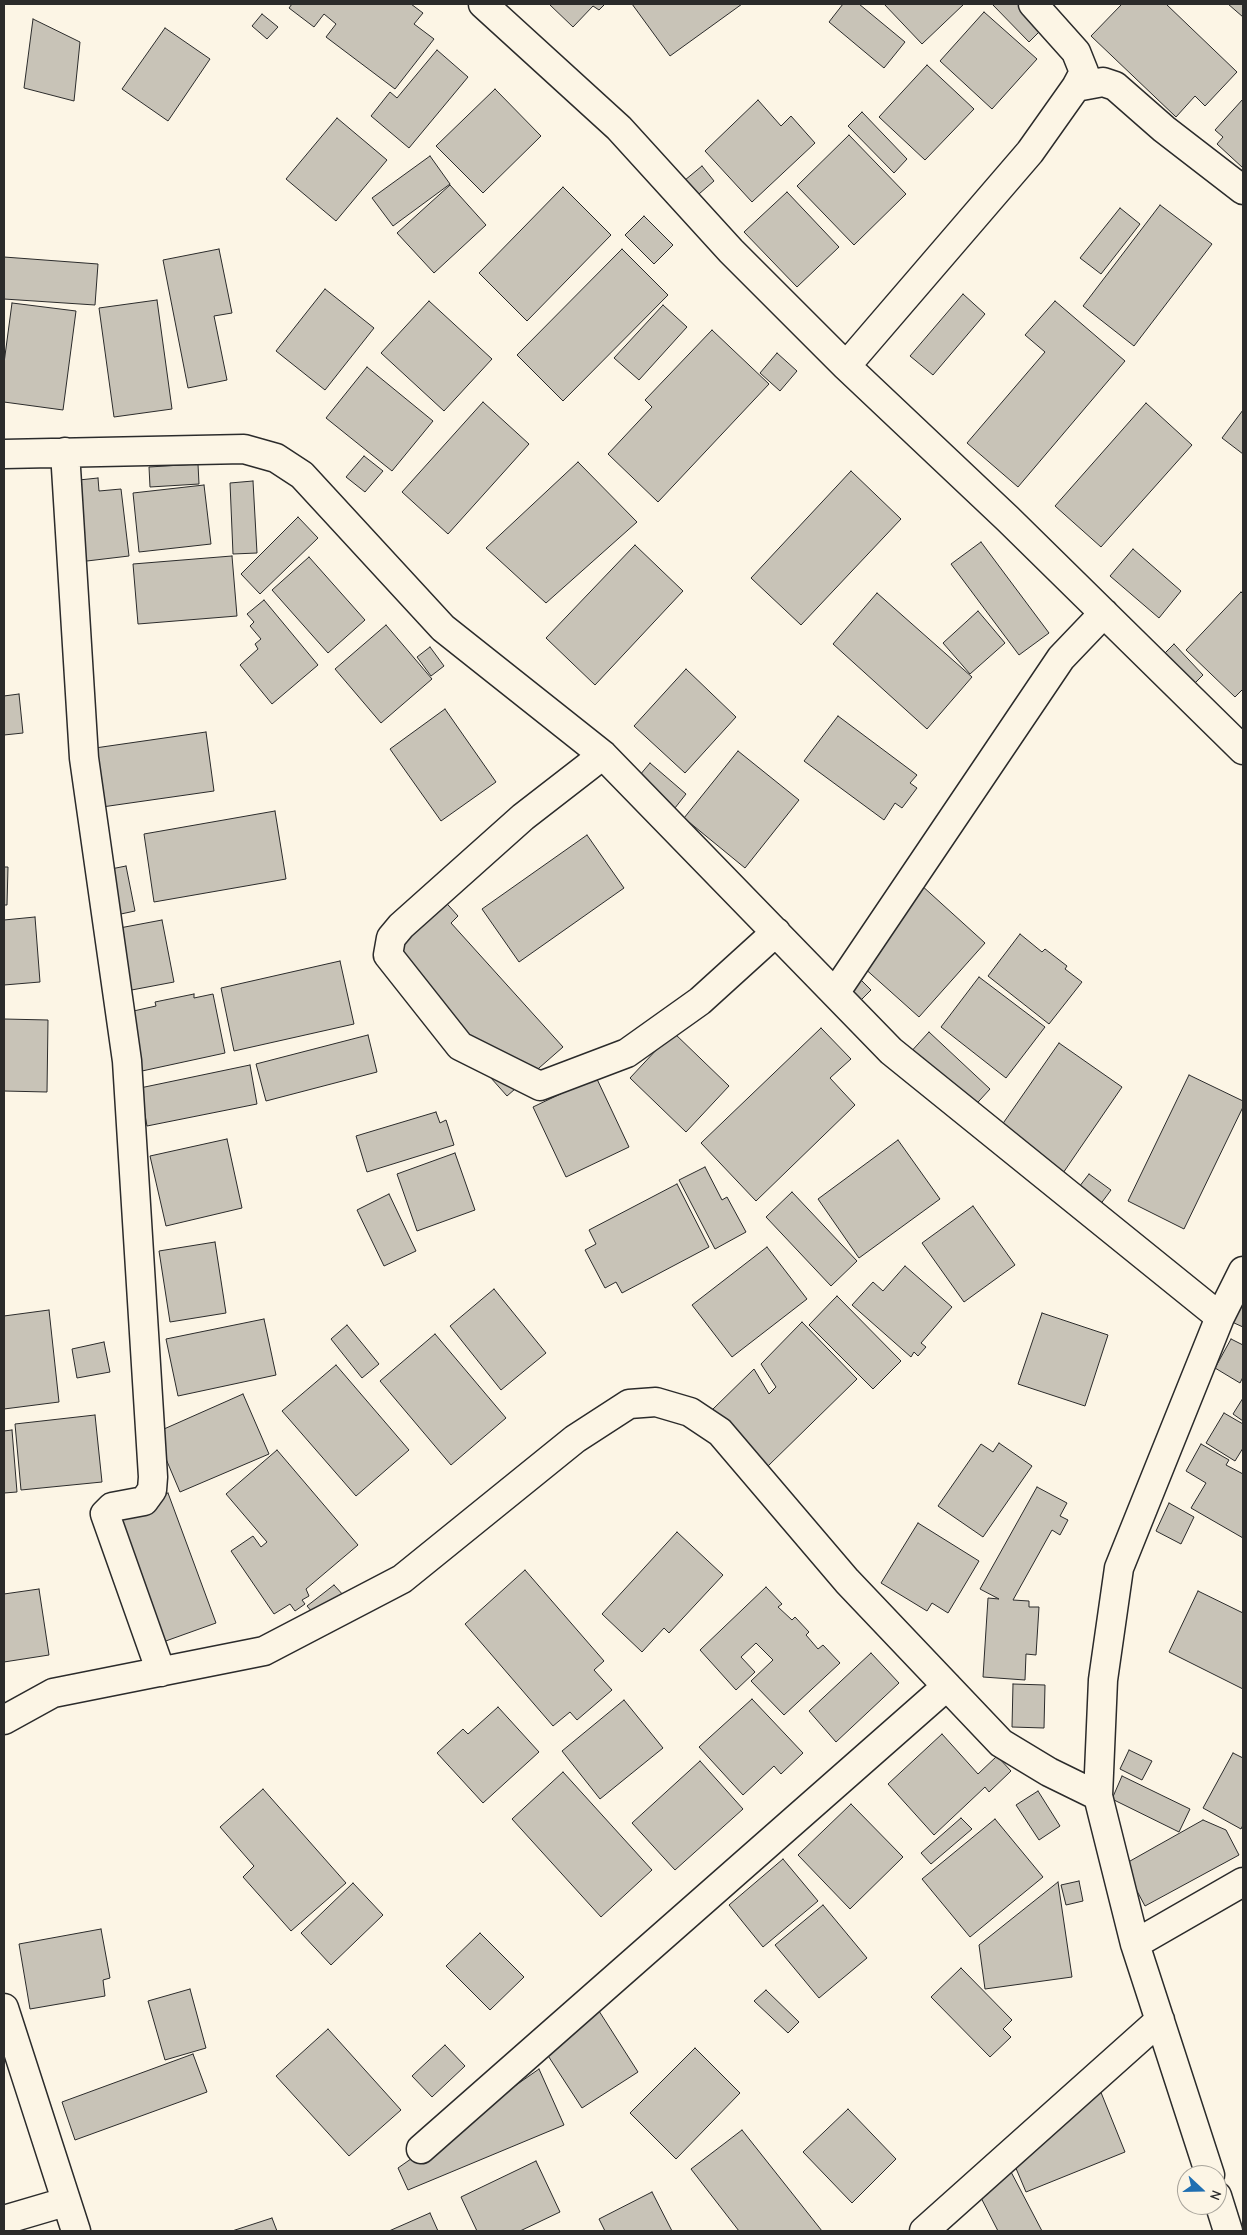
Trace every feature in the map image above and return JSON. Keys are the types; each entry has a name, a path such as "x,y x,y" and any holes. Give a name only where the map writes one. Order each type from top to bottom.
{"street":[{"path":"483,4 619,128 731,251 846,366 1008,519 1243,750"},
{"path":"846,366 1030,152 1076,87 1084,72 1076,52 1033,4"},
{"path":"1076,87 1103,82 1115,86 1164,129 1243,190"},
{"path":"4,454 244,449 276,458 302,475 443,628 603,755 891,1051 1220,1317"},
{"path":"65,452 84,758 127,1061 153,1477 152,1490 144,1501 112,1507 105,1514 161,1672"},
{"path":"835,993 1061,658 1104,613"},
{"path":"603,755 523,817 401,926 391,938 388,955 460,1046 540,1086 626,1053 700,1001 776,932"},
{"path":"1207,2165 1135,1944 1098,1796 1103,1680 1120,1568 1220,1317 1243,1271"},
{"path":"4,1720 52,1693 264,1651 402,1578 576,1439 629,1404 656,1402 690,1412 720,1432 847,1581 1001,1743 1049,1772 1098,1796"},
{"path":"421,2149 946,1686"},
{"path":"1135,1944 1243,1882"},
{"path":"4,2008 65,2202 76,2231"},
{"path":"924,2231 1160,2020"},
{"path":"4,2220 65,2202"},
{"path":"1223,2215 1228,2231"}],"building":[{"path":"292,4 411,4 423,13 414,24 434,39 395,89 326,37 336,24 324,14 314,27 289,8"},
{"path":"549,4 605,4 599,10 593,6 573,27"},
{"path":"632,4 742,4 670,56"},
{"path":"843,4 859,4 905,42 884,68 829,22"},
{"path":"884,4 964,4 922,44"},
{"path":"992,4 1027,4 1047,24 1029,42"},
{"path":"1122,4 1166,4 1237,72 1205,106 1195,96 1176,117 1091,36"},
{"path":"1228,4 1243,4 1243,17"},
{"path":"984,12 1037,59 992,109 940,61"},
{"path":"262,14 278,27 267,39 252,26"},
{"path":"33,19 80,42 74,101 24,88"},
{"path":"165,28 210,59 168,121 122,89"},
{"path":"437,50 468,77 409,148 371,116 390,92 397,98"},
{"path":"927,65 974,109 925,160 879,117"},
{"path":"495,89 541,136 483,193 436,146"},
{"path":"1243,99 1243,168 1217,144 1223,137 1215,130"},
{"path":"758,100 781,126 791,116 815,143 752,202 705,151"},
{"path":"862,112 907,159 894,173 848,126"},
{"path":"337,118 387,160 336,221 286,179"},
{"path":"849,135 906,194 854,245 797,186"},
{"path":"430,156 450,184 393,226 372,198"},
{"path":"702,166 714,181 692,200 679,185"},
{"path":"450,185 486,225 434,273 397,233"},
{"path":"563,187 611,235 527,321 479,273"},
{"path":"787,192 839,247 797,287 744,232"},
{"path":"1160,205 1212,244 1134,346 1083,306"},
{"path":"1120,208 1140,224 1101,274 1080,258"},
{"path":"644,216 673,245 654,264 625,235"},
{"path":"219,249 232,313 214,316 227,380 188,388 163,260"},
{"path":"622,249 668,295 563,401 517,355"},
{"path":"4,257 98,264 95,305 4,299"},
{"path":"325,289 374,328 325,390 276,351"},
{"path":"963,294 985,314 933,375 910,356"},
{"path":"157,300 172,409 114,417 99,308"},
{"path":"429,301 492,359 444,411 381,353"},
{"path":"1055,301 1125,361 1018,487 967,443 1045,352 1025,335"},
{"path":"12,303 76,311 63,410 4,402 4,363"},
{"path":"663,305 687,327 639,380 614,358"},
{"path":"712,330 769,384 658,502 608,454 652,407 645,400"},
{"path":"777,353 797,371 780,391 760,373"},
{"path":"367,367 433,421 392,471 326,418"},
{"path":"483,402 529,444 448,534 402,492"},
{"path":"1146,403 1192,445 1101,547 1055,506"},
{"path":"1243,410 1243,454 1222,438"},
{"path":"364,456 383,471 365,492 346,477"},
{"path":"578,462 637,522 546,603 486,548"},
{"path":"198,464 199,484 150,487 149,467"},
{"path":"851,471 901,519 801,625 751,578"},
{"path":"98,478 99,491 121,489 129,556 70,563 60,482"},
{"path":"253,481 257,553 233,554 230,483"},
{"path":"204,485 211,544 139,552 133,493"},
{"path":"298,517 318,538 260,594 241,574"},
{"path":"981,542 1049,633 1019,655 951,564"},
{"path":"635,545 683,591 595,685 546,638"},
{"path":"1133,549 1181,591 1159,618 1110,576"},
{"path":"232,556 237,616 138,624 133,564"},
{"path":"309,557 365,620 328,653 272,590"},
{"path":"1241,592 1243,594 1243,689 1235,697 1186,650"},
{"path":"877,593 972,677 927,729 833,644"},
{"path":"264,600 318,665 272,704 240,665 258,649 255,644 261,639 250,626 254,622 247,614"},
{"path":"978,611 1005,643 970,674 943,643"},
{"path":"386,625 432,679 381,723 335,669"},
{"path":"1174,644 1203,675 1184,694 1155,663"},
{"path":"430,647 444,666 431,676 417,657"},
{"path":"686,669 736,717 685,773 634,726"},
{"path":"19,694 23,733 4,735 4,696"},
{"path":"445,709 496,782 441,821 390,749"},
{"path":"838,716 917,775 910,783 917,788 902,808 895,803 884,820 804,761"},
{"path":"206,732 214,791 102,807 95,748"},
{"path":"738,751 799,800 745,868 684,818"},
{"path":"650,763 686,794 671,813 634,782"},
{"path":"275,811 286,879 154,902 144,834"},
{"path":"587,835 624,888 519,962 482,909"},
{"path":"126,866 135,911 102,918 106,870"},
{"path":"4,867 8,867 7,905 4,905"},
{"path":"920,884 985,943 919,1017 862,966"},
{"path":"440,896 458,916 451,923 563,1047 507,1096 426,1005 379,964"},
{"path":"35,917 40,982 4,985 4,920"},
{"path":"162,920 174,982 121,992 109,930"},
{"path":"1020,934 1042,952 1045,949 1067,966 1065,969 1082,982 1049,1024 988,976"},
{"path":"340,961 354,1024 234,1051 221,988"},
{"path":"855,974 871,990 856,1005 840,989"},
{"path":"979,977 1045,1027 1006,1078 941,1027"},
{"path":"194,994 194,998 213,994 225,1053 142,1071 129,1012 156,1006 155,1002"},
{"path":"4,1019 48,1020 47,1092 4,1091"},
{"path":"821,1028 851,1059 830,1078 855,1105 756,1201 701,1143"},
{"path":"673,1032 729,1086 686,1132 630,1078"},
{"path":"929,1032 990,1089 969,1112 908,1055"},
{"path":"368,1035 377,1072 266,1101 256,1064"},
{"path":"1059,1043 1122,1087 1061,1176 997,1132"},
{"path":"250,1065 257,1104 147,1126 140,1088"},
{"path":"1189,1075 1243,1101 1243,1107 1184,1229 1128,1201"},
{"path":"596,1077 629,1147 566,1177 533,1107"},
{"path":"436,1112 440,1123 446,1120 454,1145 367,1172 356,1136"},
{"path":"227,1139 242,1208 166,1226 150,1156"},
{"path":"898,1140 940,1199 859,1258 818,1199"},
{"path":"455,1153 475,1210 417,1231 397,1174"},
{"path":"705,1167 722,1200 727,1197 746,1232 715,1249 679,1180"},
{"path":"1089,1174 1111,1190 1091,1217 1069,1200"},
{"path":"677,1184 709,1247 622,1293 616,1282 605,1288 585,1250 596,1244 589,1230"},
{"path":"792,1192 857,1261 831,1286 766,1217"},
{"path":"389,1194 416,1251 384,1266 357,1210"},
{"path":"973,1206 1015,1265 964,1302 922,1243"},
{"path":"215,1242 226,1313 170,1322 159,1251"},
{"path":"767,1247 807,1299 732,1357 692,1305"},
{"path":"905,1266 952,1307 921,1343 926,1347 918,1356 914,1352 911,1357 852,1305 873,1282 883,1291"},
{"path":"494,1289 546,1353 501,1390 450,1326"},
{"path":"837,1296 901,1361 873,1389 809,1325"},
{"path":"1243,1297 1243,1327 1232,1322"},
{"path":"49,1310 59,1402 4,1409 4,1316"},
{"path":"1042,1313 1108,1335 1085,1406 1018,1384"},
{"path":"264,1319 276,1375 178,1396 166,1339"},
{"path":"802,1322 857,1379 768,1466 713,1409 754,1369 769,1394 776,1387 761,1364"},
{"path":"347,1325 379,1364 362,1378 331,1339"},
{"path":"435,1334 506,1418 451,1465 380,1381"},
{"path":"1231,1339 1243,1345 1243,1377 1240,1383 1215,1368"},
{"path":"104,1342 110,1372 77,1378 72,1349"},
{"path":"336,1365 409,1450 356,1496 282,1411"},
{"path":"243,1394 269,1454 180,1492 155,1433"},
{"path":"1243,1398 1243,1421 1233,1414"},
{"path":"1224,1413 1243,1424 1243,1448 1235,1461 1206,1443"},
{"path":"95,1415 102,1482 21,1490 15,1424"},
{"path":"12,1430 17,1492 4,1493 4,1431"},
{"path":"999,1443 1032,1466 983,1537 938,1506 981,1444 993,1452"},
{"path":"1201,1444 1229,1460 1226,1465 1243,1474 1243,1538 1191,1508 1206,1483 1186,1471"},
{"path":"277,1450 358,1545 306,1589 309,1596 302,1600 305,1604 295,1611 290,1604 274,1614 231,1551 253,1536 261,1547 267,1542 226,1494"},
{"path":"1037,1487 1067,1503 1060,1516 1068,1520 1060,1535 1052,1530 1013,1600 1029,1601 1029,1607 1039,1607 1036,1655 1026,1654 1025,1680 983,1677 988,1598 999,1599 980,1589"},
{"path":"168,1493 216,1623 149,1647 102,1518"},
{"path":"1169,1503 1194,1517 1181,1544 1156,1531"},
{"path":"918,1523 979,1561 948,1613 932,1603 927,1611 881,1583"},
{"path":"677,1532 723,1575 669,1633 664,1628 642,1652 602,1614"},
{"path":"525,1570 604,1661 594,1670 612,1690 577,1720 570,1712 553,1726 465,1624"},
{"path":"334,1585 345,1597 318,1619 307,1606"},
{"path":"766,1587 782,1604 778,1607 792,1620 795,1617 809,1632 806,1635 818,1649 823,1645 840,1663 784,1715 751,1681 773,1660 756,1643 741,1657 755,1672 736,1690 700,1650"},
{"path":"39,1589 49,1655 4,1662 4,1594"},
{"path":"1198,1591 1243,1613 1243,1689 1169,1652"},
{"path":"871,1653 899,1683 836,1742 809,1711"},
{"path":"1013,1684 1045,1685 1044,1728 1012,1727"},
{"path":"752,1699 803,1753 781,1774 774,1766 743,1795 699,1747"},
{"path":"624,1700 663,1748 600,1799 562,1751"},
{"path":"498,1707 539,1752 483,1803 437,1753 463,1729 468,1734"},
{"path":"942,1734 978,1774 997,1756 1011,1771 989,1792 985,1787 934,1835 888,1784"},
{"path":"1129,1750 1152,1761 1142,1780 1120,1769"},
{"path":"1233,1753 1243,1758 1243,1825 1241,1829 1203,1808"},
{"path":"700,1761 743,1809 675,1870 632,1823"},
{"path":"563,1772 652,1870 601,1917 512,1819"},
{"path":"1122,1776 1190,1809 1179,1832 1112,1799"},
{"path":"263,1789 346,1883 291,1931 243,1877 254,1866 220,1827"},
{"path":"1038,1791 1060,1826 1039,1840 1016,1805"},
{"path":"851,1804 903,1857 850,1909 798,1855"},
{"path":"961,1818 972,1829 931,1864 921,1853"},
{"path":"995,1819 1043,1877 970,1937 922,1879"},
{"path":"1203,1820 1226,1830 1239,1855 1145,1906 1123,1865"},
{"path":"783,1859 818,1901 763,1947 729,1905"},
{"path":"1079,1881 1083,1901 1066,1905 1061,1885"},
{"path":"1058,1882 1072,1977 985,1989 979,1945"},
{"path":"353,1883 383,1915 331,1965 301,1933"},
{"path":"823,1905 867,1958 819,1998 775,1945"},
{"path":"101,1929 110,1978 103,1980 105,1996 30,2009 19,1944"},
{"path":"480,1933 524,1977 490,2010 446,1966"},
{"path":"961,1968 1012,2020 1003,2029 1011,2037 990,2057 931,1997"},
{"path":"190,1989 206,2048 165,2060 148,2001"},
{"path":"766,1990 799,2022 788,2033 754,2001"},
{"path":"599,2011 638,2072 582,2108 543,2048"},
{"path":"328,2029 401,2110 349,2156 276,2076"},
{"path":"445,2045 465,2066 432,2097 412,2076"},
{"path":"695,2048 740,2093 676,2159 630,2113"},
{"path":"193,2054 207,2092 75,2140 62,2102"},
{"path":"539,2069 564,2125 408,2190 398,2168"},
{"path":"1100,2090 1125,2152 1026,2192 1015,2166"},
{"path":"848,2109 896,2159 852,2203 803,2152"},
{"path":"742,2130 822,2231 739,2231 691,2169"},
{"path":"536,2161 560,2212 520,2231 477,2231 461,2197"},
{"path":"1010,2170 1042,2231 998,2231 976,2188"},
{"path":"652,2192 672,2231 605,2231 599,2219"},
{"path":"430,2213 438,2231 389,2231"},
{"path":"272,2218 277,2231 232,2231"}]}
